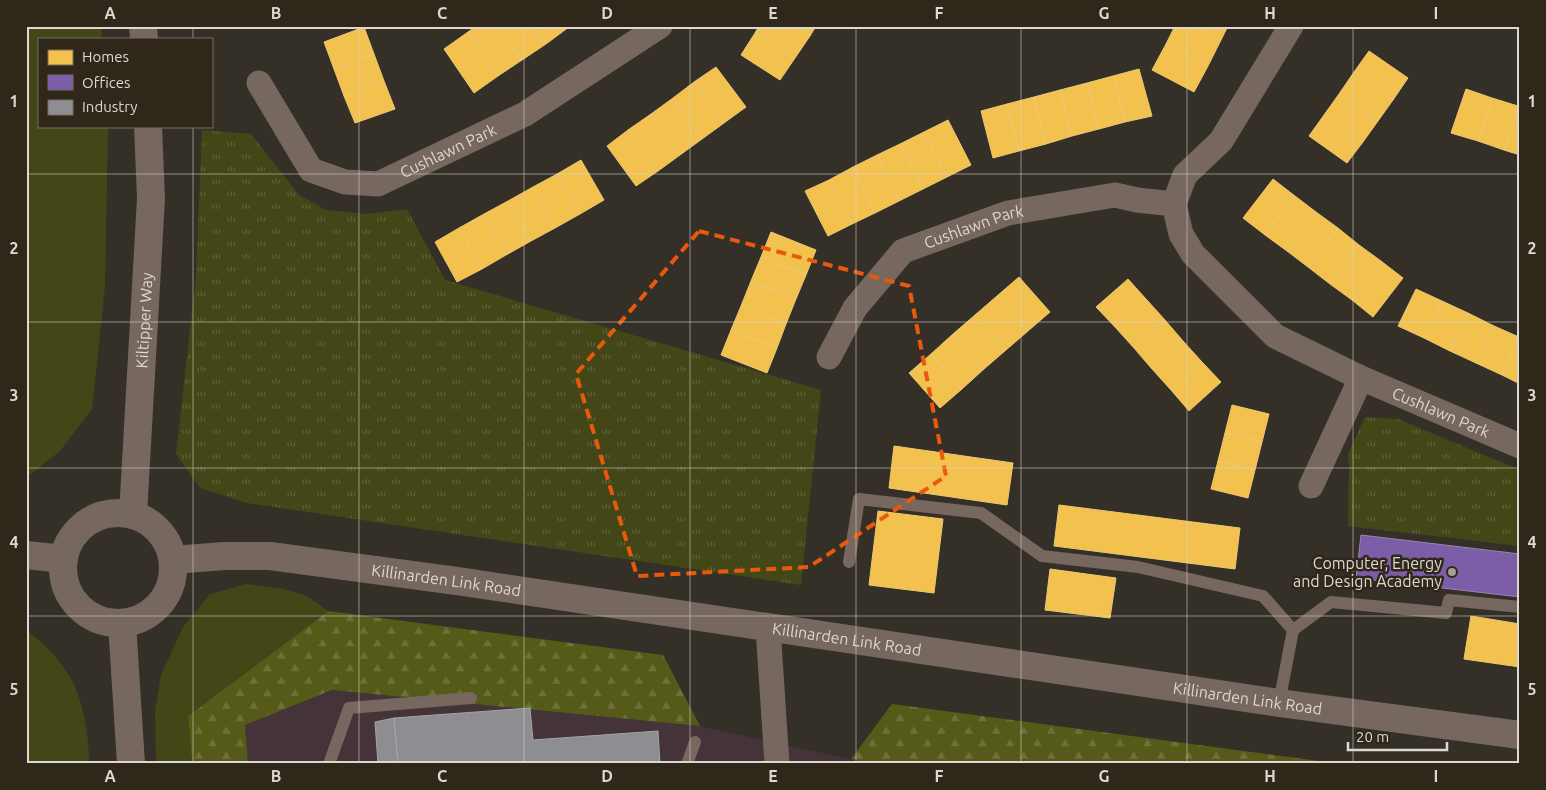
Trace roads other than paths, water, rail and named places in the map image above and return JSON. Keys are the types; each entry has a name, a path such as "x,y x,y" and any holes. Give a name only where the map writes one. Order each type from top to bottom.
{"street":[{"name":"Cushlawn Park","path":"259,83 311,170 345,182 378,184 525,114 660,26"},
{"path":"1174,204 1186,175 1221,141 1290,26"},
{"name":"Kiltipper Way","path":"133,515 150,207 148,128"},
{"name":"Cushlawn Park","path":"830,357 855,308 903,252 1008,213 1115,195 1137,200 1174,204 1181,234 1193,254 1275,336 1361,378 1520,446"},
{"path":"1311,486 1361,378"},
{"path":"115,513 133,515 148,521 160,531 168,545 173,560 173,578 167,596 155,610 139,620 122,623 105,622 90,616 77,605 68,591 64,576 64,559 70,541 81,527 97,518 115,513"},
{"path":"26,555 64,559"},
{"name":"Killinarden Link Road","path":"173,560 224,556 270,556 457,581 768,628 959,654 1279,703 1520,735"},
{"path":"122,623 131,764"},
{"path":"768,628 777,764"}],"lane":[{"path":"849,562 859,499 981,513 1042,556 1138,567 1263,596 1293,630"},
{"path":"1279,703 1293,630 1331,602 1446,613 1449,600 1520,607"},
{"path":"329,764 349,708 471,698"},
{"path":"687,764 694,742"}],"place":[{"name":"Computer, Energy and Design Academy","path":"1452,572"}]}
